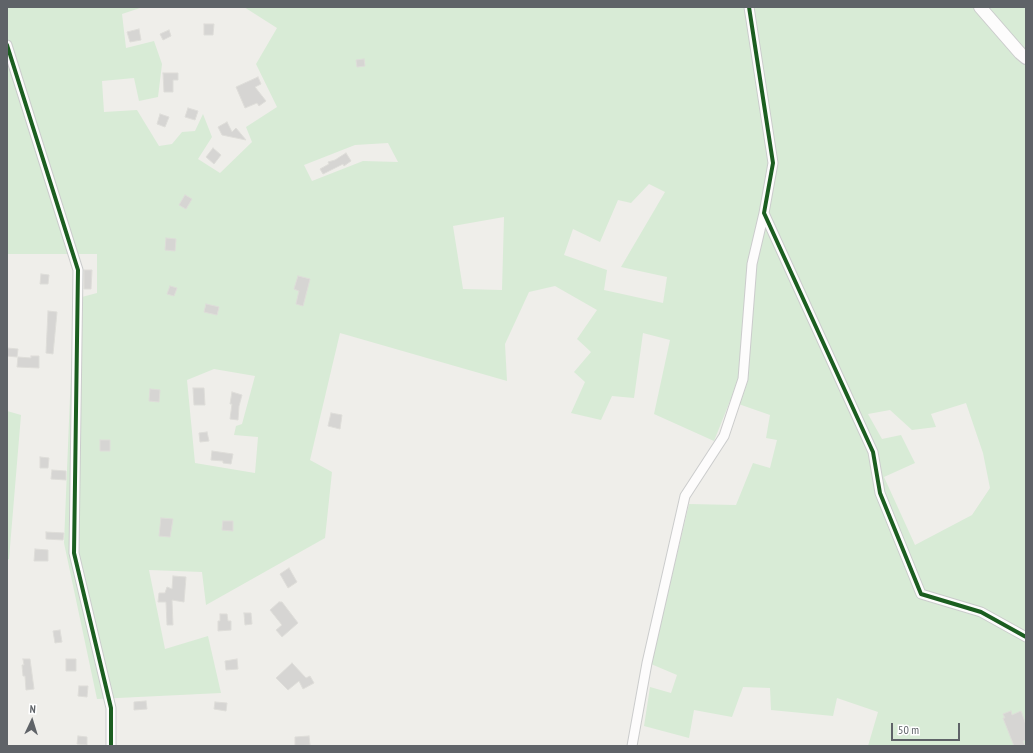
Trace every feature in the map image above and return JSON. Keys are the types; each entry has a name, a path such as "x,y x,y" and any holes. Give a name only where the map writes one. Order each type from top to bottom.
{"street":[{"path":"632,746 647,662 685,496 724,436 743,379 752,264 764,213 773,163 748,7"},
{"path":"980,7 1026,58"},
{"path":"7,45 78,270 74,553 111,708 111,746"},
{"path":"764,213 873,452 880,493 921,594 981,612 1026,638"}],"green space":[{"path":"7,7 143,7 122,14 126,48 154,41 162,64 158,97 139,101 134,78 102,81 104,112 137,110 159,146 172,144 182,132 195,131 203,114 212,137 198,159 220,173 252,142 246,127 277,107 256,64 277,28 244,7 1026,7 1026,746 868,746 878,712 837,698 833,716 771,710 770,688 743,687 732,717 694,710 689,738 644,726 650,687 671,693 677,675 651,664 689,504 736,505 753,463 770,468 777,440 766,438 770,415 730,401 714,441 654,414 670,340 643,333 634,398 612,396 601,420 571,413 585,382 574,372 591,352 577,339 597,310 555,286 529,292 505,344 507,381 340,333 310,460 332,472 325,538 206,605 202,572 149,570 165,649 208,636 221,693 97,699 64,543 74,299 97,293 97,254 7,254","holes":["388,143 398,162 363,161 312,181 304,165 355,145","649,184 665,192 621,267 667,277 663,303 604,290 607,270 564,255 573,229 600,242 618,200 631,203","504,217 502,290 463,289 453,226","214,369 255,376 242,424 236,426 234,435 258,437 255,473 195,463 187,380","966,403 983,453 990,488 972,515 915,545 884,477 915,463 901,435 882,439 868,414 890,410 912,430 936,427 931,414"]},
{"path":"7,411 21,415 9,559 7,560"}],"building":[{"path":"204,24 214,24 213,35 204,35"},
{"path":"139,29 141,40 130,42 127,32"},
{"path":"169,30 171,36 163,40 160,34"},
{"path":"364,59 365,66 357,67 356,60"},
{"path":"163,73 178,73 178,80 173,80 173,92 164,92"},
{"path":"258,77 261,84 255,87 266,101 259,106 257,103 245,108 236,87"},
{"path":"188,108 198,111 195,120 185,117"},
{"path":"160,114 169,117 165,127 157,124"},
{"path":"227,122 232,132 236,128 246,140 222,135 218,127"},
{"path":"213,148 221,155 214,164 206,157"},
{"path":"346,153 351,161 344,166 343,164 323,174 320,169 329,164 328,162 335,160"},
{"path":"185,195 192,199 186,209 179,205"},
{"path":"166,238 176,239 175,251 165,250"},
{"path":"84,270 92,270 91,289 84,289"},
{"path":"41,274 49,275 48,284 40,284"},
{"path":"298,276 310,279 303,306 296,304 299,291 294,289"},
{"path":"170,286 177,288 174,296 167,294"},
{"path":"206,304 219,307 217,315 204,312"},
{"path":"48,311 57,312 53,354 46,353"},
{"path":"7,348 18,349 17,357 7,356"},
{"path":"31,356 39,356 39,368 17,367 18,357 31,358"},
{"path":"193,388 204,388 205,405 194,405"},
{"path":"150,389 160,390 159,402 149,401"},
{"path":"232,392 242,395 239,406 238,420 230,419"},
{"path":"331,413 342,415 340,429 328,426"},
{"path":"207,432 209,441 200,442 199,433"},
{"path":"100,440 110,440 110,451 100,451"},
{"path":"212,451 233,454 231,464 223,463 223,461 211,460"},
{"path":"40,457 49,458 48,468 40,468"},
{"path":"52,470 66,471 66,480 51,479"},
{"path":"161,518 173,519 170,537 159,536"},
{"path":"223,521 233,521 233,531 222,530"},
{"path":"46,532 64,533 63,540 46,539"},
{"path":"35,549 48,550 48,561 34,561"},
{"path":"289,568 297,582 288,588 280,574"},
{"path":"173,576 186,577 184,602 172,600 173,625 167,625 166,602 158,602 159,593 165,593 167,587 172,589"},
{"path":"279,602 282,602 298,623 282,637 276,630 282,625 270,610"},
{"path":"244,613 251,613 252,624 245,625"},
{"path":"220,614 227,614 228,621 231,621 231,630 218,631"},
{"path":"60,630 62,642 55,643 53,631"},
{"path":"23,659 30,659 34,689 26,690 25,676 23,676"},
{"path":"66,659 76,659 76,671 66,671"},
{"path":"237,659 238,669 226,670 225,661"},
{"path":"292,663 306,678 310,676 314,683 303,689 299,681 288,690 276,678"},
{"path":"79,686 88,686 87,697 78,696"},
{"path":"146,701 147,709 134,710 134,702"},
{"path":"215,702 227,703 226,711 214,709"},
{"path":"1011,711 1012,715 1021,711 1026,725 1026,740 1023,741 1025,746 1014,746 1003,718 1005,718 1003,714"},
{"path":"78,736 87,737 87,745 77,744"},
{"path":"309,736 310,745 295,746 295,737"}],"cycle path":[{"path":"749,7 773,163 764,213 873,452 880,493 921,594 981,612 1026,637"},
{"path":"7,45 78,270 74,553 111,708 111,746"}]}
